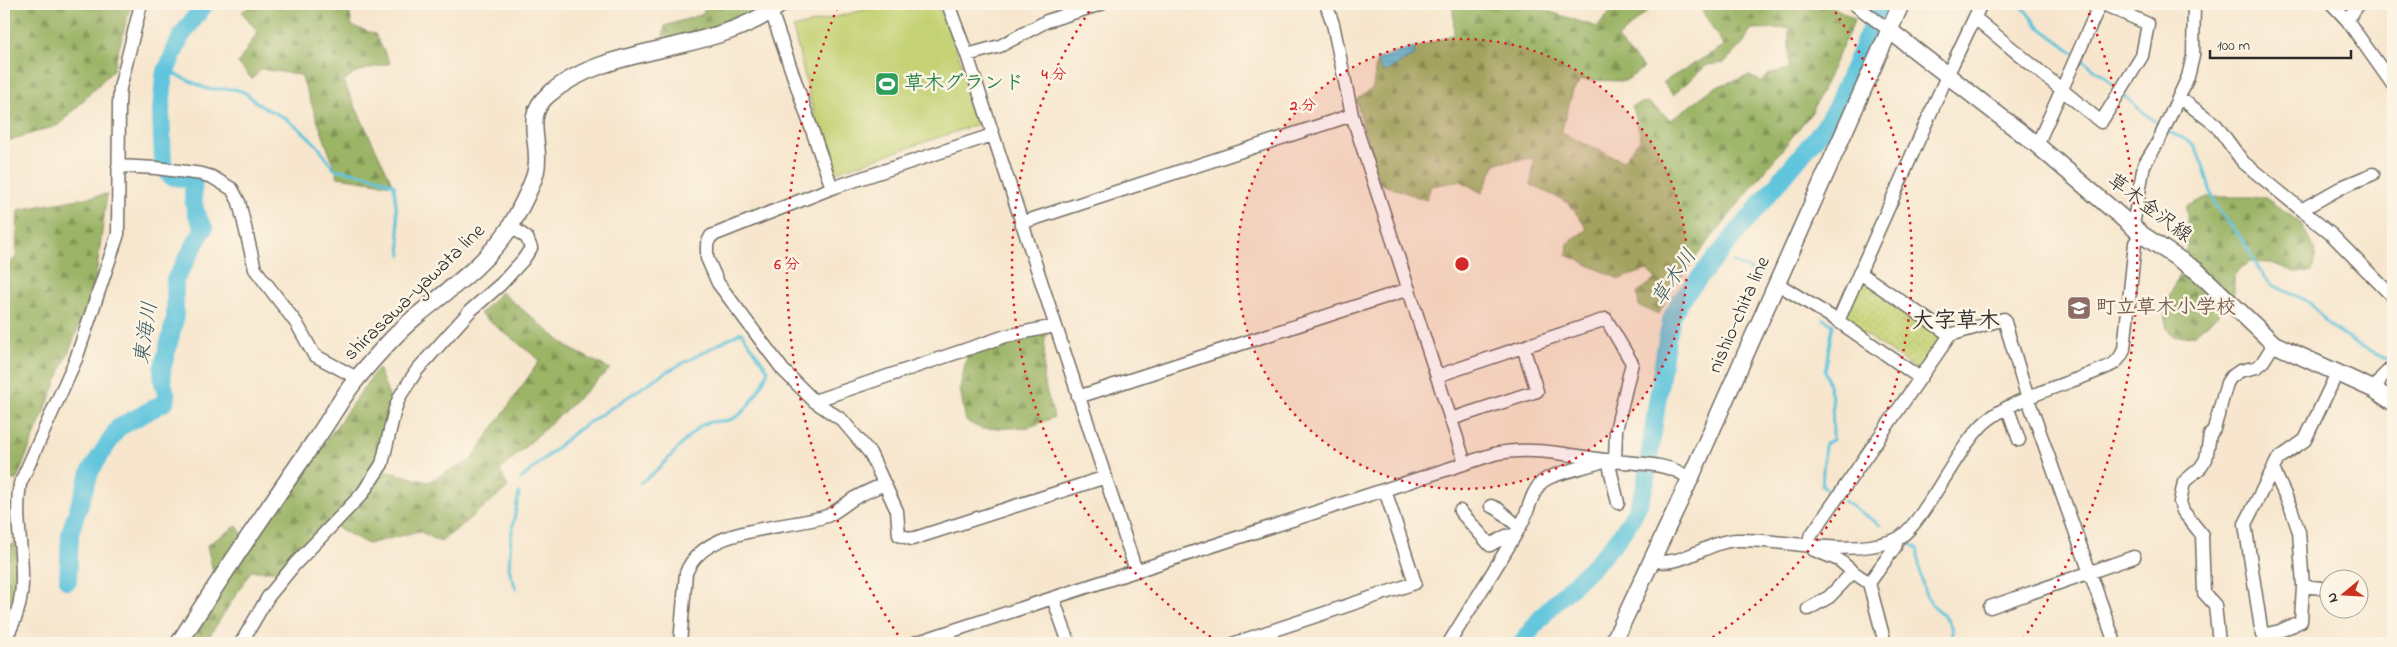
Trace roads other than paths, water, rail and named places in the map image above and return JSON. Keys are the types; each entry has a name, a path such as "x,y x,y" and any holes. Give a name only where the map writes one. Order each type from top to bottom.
{"main road":[{"name":"nishio-chita line","path":"1613,643 1778,284 1885,26 1901,4"},
{"name":"shirasawa-yawata line","path":"179,643 357,378 412,320 472,272 498,244 511,226 536,171 538,156 533,121 535,111 547,96 572,79 594,69 699,41 742,27 776,7"},
{"name":"草木金沢線","path":"1885,26 2036,145 2137,230 2197,272 2274,344 2375,390 2393,402"}],"street":[{"path":"4,640 19,610 23,587 23,557 18,500 20,484 76,359 112,255 120,219 118,112 120,88 141,4"},
{"path":"948,4 967,55 1136,571"},
{"path":"967,55 1000,46 1047,22 1101,4"},
{"path":"1326,4 1352,115 1465,463"},
{"path":"1854,4 1885,26"},
{"path":"1838,321 1981,4"},
{"path":"1975,18 2061,90 2101,122 2142,56 2148,24 2102,4 2061,90 2036,145"},
{"path":"1869,583 1895,547 1897,540 1914,523 1973,436 1986,421 1997,413 2028,399 2109,366 2121,357 2124,349 2144,165 2180,98 2193,56 2194,4"},
{"path":"2332,4 2347,20 2393,85"},
{"path":"2347,20 2359,4"},
{"path":"776,7 832,188"},
{"path":"2180,98 2216,125 2243,162 2332,236 2393,297"},
{"path":"1021,223 1352,115"},
{"path":"992,135 832,188 711,236 707,244 706,258 718,283 783,370 814,400 842,420 863,443 880,471 897,511 899,536 912,539 1106,477"},
{"path":"118,166 156,168 212,177 232,189 239,202 255,269 297,324 314,355 357,378"},
{"path":"2301,210 2344,186 2373,174"},
{"path":"241,643 268,596 295,564 362,494 382,464 395,408 417,370 456,326 501,284 523,260 531,248 527,238 511,226"},
{"path":"1860,273 1950,335"},
{"path":"1778,284 1838,321 1920,378"},
{"path":"1078,397 1409,290"},
{"path":"1437,376 1606,319 1632,363 1610,461 1618,503"},
{"path":"1885,643 1869,583 1839,560 1814,550 1810,537 1950,335 2004,319 2028,399 2115,643"},
{"path":"814,400 1006,336 1055,326"},
{"path":"2218,643 2215,605 2204,593 2202,535 2183,511 2180,494 2187,477 2201,467 2206,459 2210,435 2214,429 2227,383 2240,371 2257,367 2262,363 2274,344"},
{"path":"1451,419 1537,391 1523,347"},
{"path":"2375,390 2381,378 2393,366"},
{"path":"2273,469 2291,508 2299,532 2303,586 2301,620 2280,631 2262,635 2245,524 2278,459 2305,440 2337,373"},
{"path":"2008,409 2019,440"},
{"path":"915,643 1465,463 1512,450 1637,463 1681,472 1690,479"},
{"path":"1448,643 1516,531 1536,489 1542,481 1554,475 1610,461"},
{"path":"680,643 686,573 690,562 705,547 748,532 829,515 852,500 884,484"},
{"path":"1235,643 1415,583 1385,490"},
{"path":"1491,506 1498,509 1516,531"},
{"path":"1460,511 1490,545 1516,531"},
{"path":"1651,560 1662,563 1675,561 1715,543 1736,540 1863,547 1897,540"},
{"path":"1990,606 2091,574 2134,557"},
{"path":"1808,609 1829,596 1853,572"},
{"path":"2303,586 2320,587"},
{"path":"1053,598 1069,643"}],"water":[{"path":"1413,47 1415,55 1385,72 1382,71 1376,60"}],"waterway":[{"name":"東海川","path":"68,581 70,533 91,470 118,428 165,402 167,397 162,370 175,319 175,280 204,228 194,205 194,180 170,176 163,165 161,111 164,76 181,36 205,4"},
{"name":"草木川","path":"1522,643 1554,604 1608,550 1624,531 1636,510 1645,486 1665,349 1672,317 1680,301 1822,130 1835,109 1881,4"},
{"path":"2020,4 2038,26 2074,53"},
{"path":"2079,57 2118,90"},
{"path":"166,70 207,89 234,89 244,92 261,106 285,118 301,130 317,145 334,169 373,176 394,185 401,255"},
{"path":"2122,94 2161,127"},
{"path":"2166,131 2187,140 2195,147 2203,165 2215,206 2242,239 2264,277 2272,285 2310,302 2329,325 2359,345 2393,361"},
{"path":"1733,262 1762,276"},
{"path":"1824,319 1833,325 1825,371 1832,396 1833,440 1825,443 1822,486 1832,493"},
{"path":"521,479 576,431 661,375 741,332 768,370 754,398 738,416 728,420 707,423 699,427 664,463 640,483"},
{"path":"516,589 509,569 511,536 519,493"},
{"path":"1844,501 1880,525"},
{"path":"1904,541 1917,548 1921,577 1926,595 1948,621 1951,627 1952,643"}],"place":[{"name":"草木グランド","path":"887,84"},
{"name":"町立草木小学校","path":"2079,308"}],"district":[{"name":"大字草木","path":"1956,322"}]}
